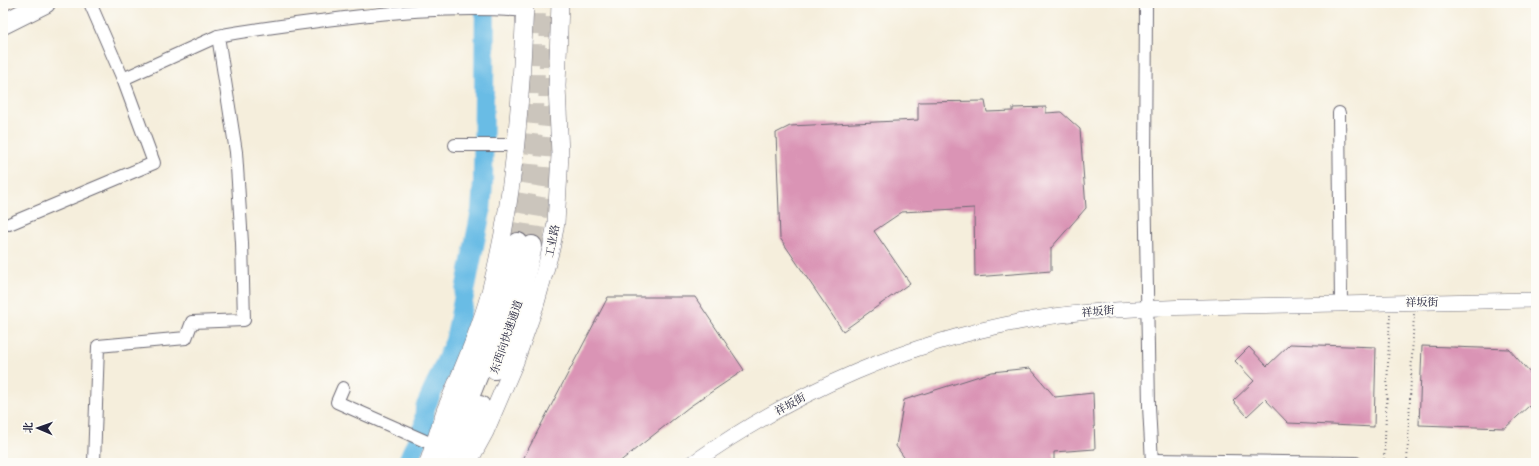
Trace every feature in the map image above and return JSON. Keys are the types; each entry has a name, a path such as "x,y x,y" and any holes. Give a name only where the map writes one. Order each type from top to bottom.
{"highway":[{"path":"3,24 45,3"},
{"name":"东西向快速通道","path":"466,422 500,357 519,300 525,244"},
{"path":"431,449 466,422"},
{"path":"458,463 466,422"}],"main road":[{"name":"工业路","path":"468,463 486,432 515,362 535,306 551,249 556,224 560,155 557,86 560,3"},
{"path":"428,463 431,449 472,347 490,293 503,236 513,180 522,72 525,7"}],"street":[{"path":"8,224 154,163 123,79 90,3"},
{"path":"1146,3 1145,173 1149,406 1152,462 1356,463"},
{"path":"123,79 218,36 357,16 428,10 478,8 500,9 525,7"},
{"path":"94,463 98,346 186,338 192,322 244,320 242,243 236,152 218,36"},
{"path":"1339,112 1341,304"},
{"path":"455,145 516,145"},
{"name":"祥坂街","path":"693,463 739,432 814,390 875,364 906,352 995,327 1037,318 1148,308 1536,300"},
{"path":"343,388 337,402 399,428 431,449"}],"path":[{"path":"1407,463 1414,302"},
{"path":"1384,463 1390,303"}],"building":[{"path":"985,101 987,112 1013,111 1013,108 1046,107 1046,113 1061,112 1080,129 1086,208 1051,248 1051,271 975,277 974,208 902,212 874,231 910,283 843,331 780,238 776,133 790,126 918,120 918,102"},
{"path":"608,297 695,297 744,370 689,407 618,463 521,463"},
{"path":"1290,344 1376,347 1374,427 1288,423 1265,399 1247,416 1233,401 1254,381 1235,361 1249,347 1267,366"},
{"path":"1422,346 1509,349 1530,373 1536,368 1536,413 1529,406 1505,428 1419,425"},
{"path":"1030,368 1055,397 1093,393 1095,449 1054,452 1054,463 908,463 896,446 904,400 992,372"}],"waterway":[{"path":"407,463 424,425 425,408 455,341 481,211 483,183 485,3"}],"tunnel":[{"path":"518,243 528,181 534,119 536,3"},
{"path":"532,246 542,183 548,120 550,3"}]}
